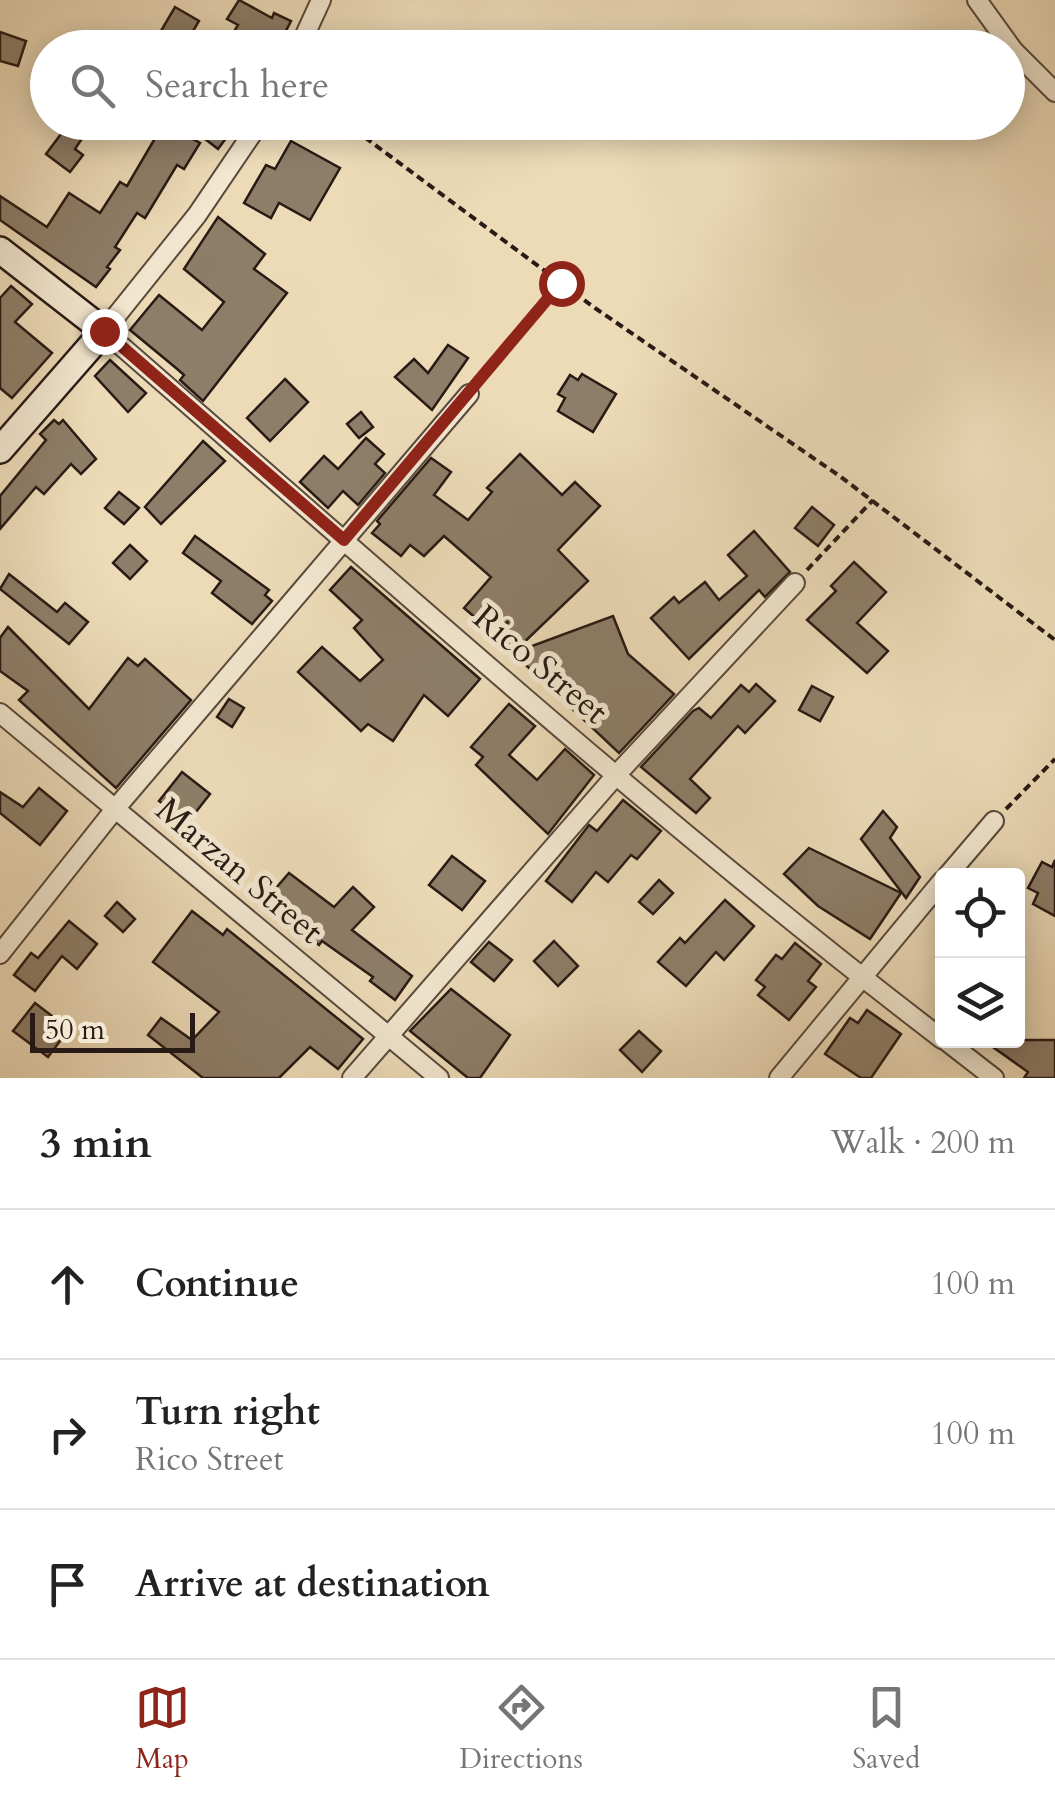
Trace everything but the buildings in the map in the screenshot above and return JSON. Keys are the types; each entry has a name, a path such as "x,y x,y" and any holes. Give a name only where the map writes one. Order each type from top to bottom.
{"main road":[{"path":"0,250 104,331 0,450"}],"street":[{"path":"307,30 321,0"},
{"path":"976,0 998,30"},
{"path":"1025,62 1055,92"},
{"path":"104,331 197,215 248,140"},
{"name":"Rico Street","path":"104,331 618,773 860,976 935,1033"},
{"path":"0,954 115,809 469,394"},
{"path":"352,1078 618,773 794,583"},
{"name":"Marzan Street","path":"0,713 439,1078"},
{"path":"954,868 994,821"},
{"path":"779,1078 935,890"},
{"name":"Rico Street","path":"955,1048 994,1078"}],"path":[{"path":"368,140 561,283 872,500 1055,640"},
{"path":"469,394 561,283"},
{"path":"794,583 872,500"},
{"path":"994,821 1055,758"}],"route":[{"path":"104,331 344,540 561,283"}]}
